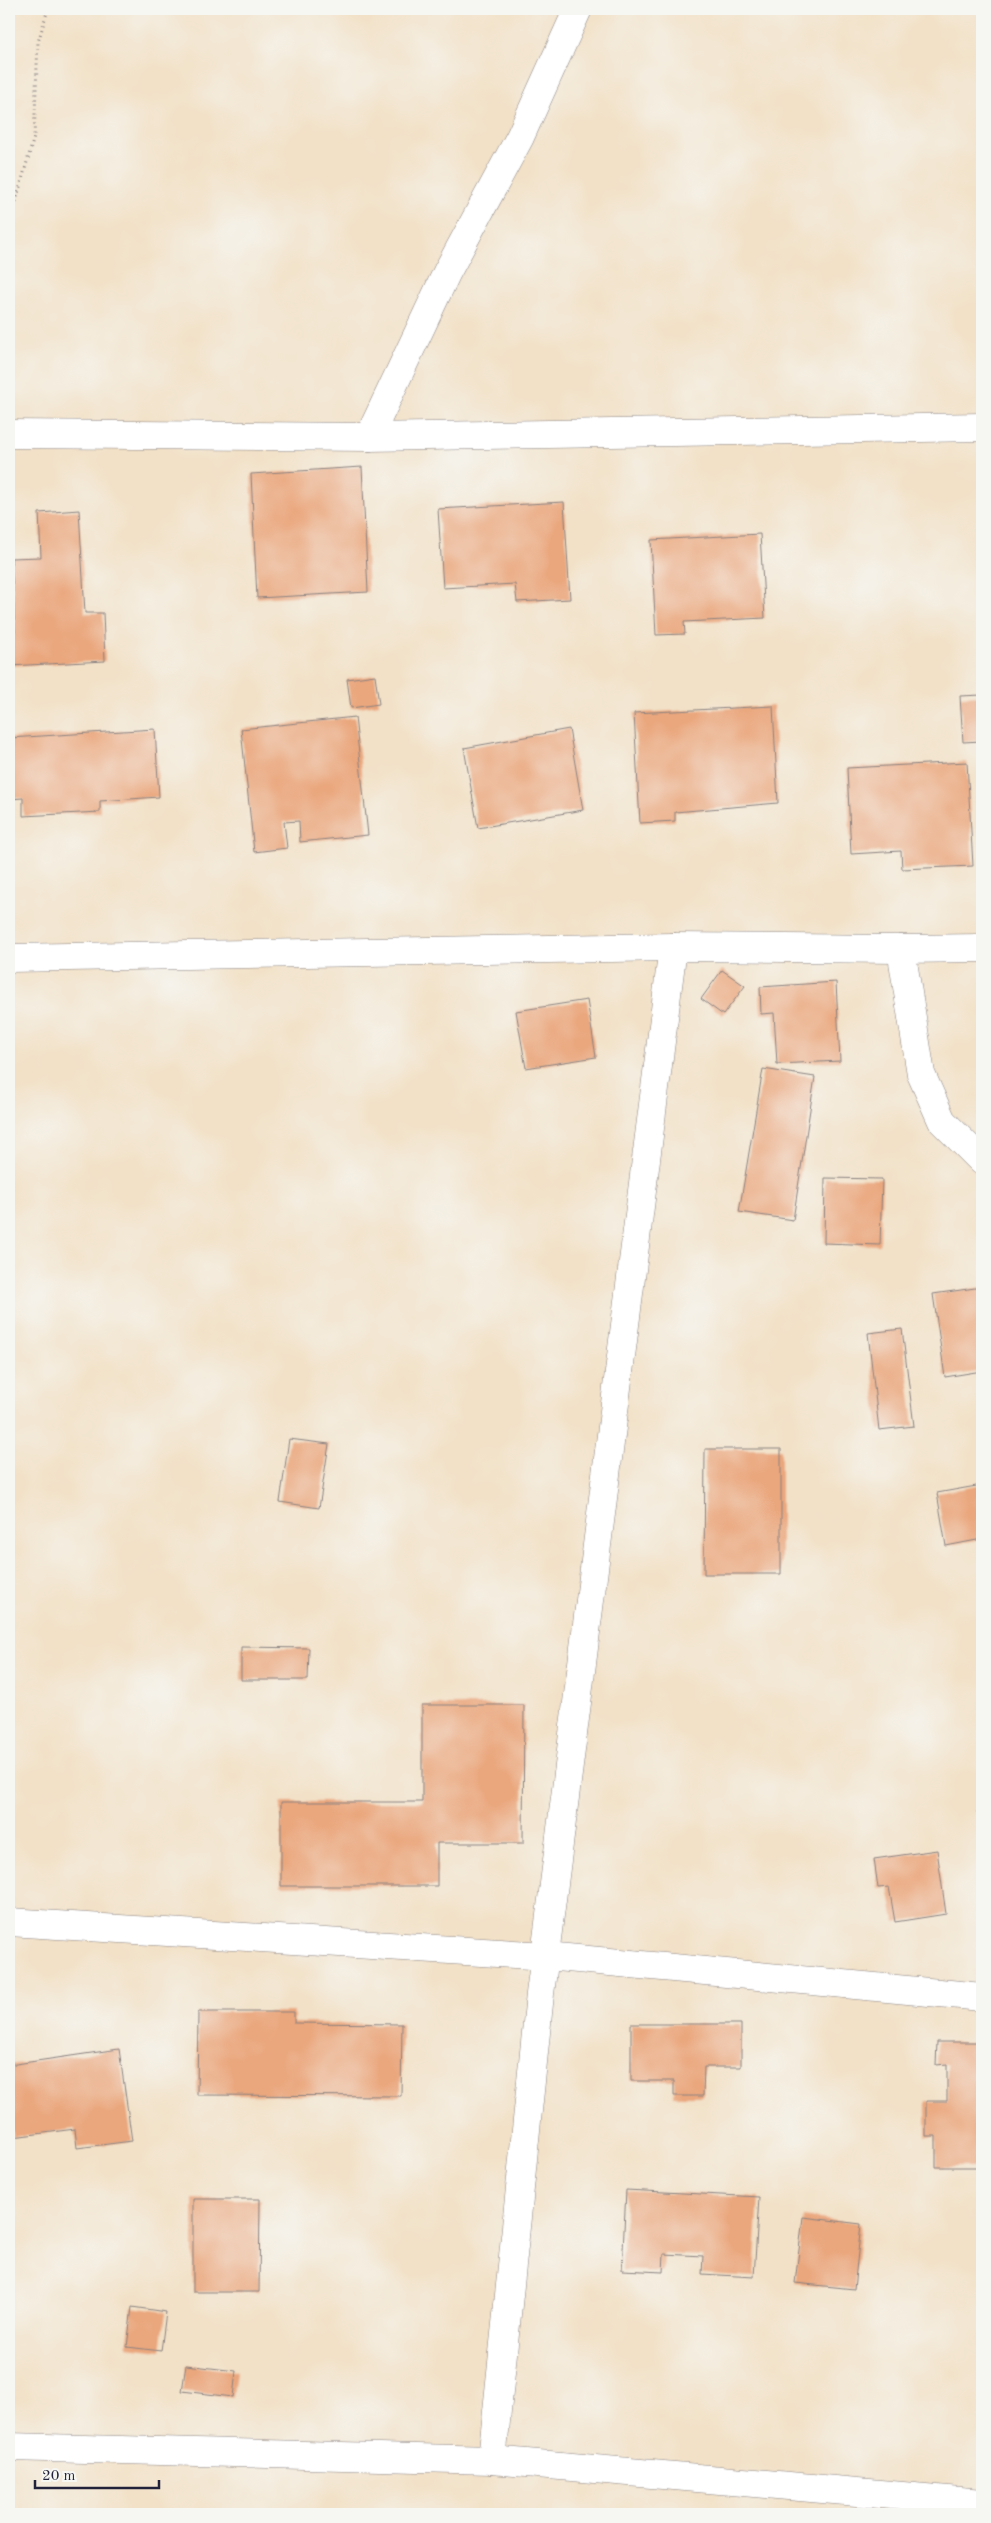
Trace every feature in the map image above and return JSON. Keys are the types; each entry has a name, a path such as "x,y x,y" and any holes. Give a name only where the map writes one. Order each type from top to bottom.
{"street":[{"path":"369,437 447,272 520,137 578,9"},
{"path":"9,434 369,437 982,427"},
{"path":"492,2460 517,2200 546,1956 673,947"},
{"path":"9,958 673,947 982,948"},
{"path":"901,949 921,1074 942,1121 982,1161"},
{"path":"9,1922 546,1956 982,1997"},
{"path":"9,2447 492,2460 982,2503"}],"path":[{"path":"9,226 34,137 38,42 48,9"}],"building":[{"path":"362,467 368,592 257,598 251,474"},
{"path":"564,502 570,599 517,602 515,584 443,588 438,509"},
{"path":"79,510 85,613 103,613 105,661 9,666 9,632 15,631 11,558 41,557 39,513"},
{"path":"760,534 765,618 684,622 685,634 656,635 651,540"},
{"path":"375,675 379,704 351,708 347,679"},
{"path":"982,695 982,741 963,742 960,696"},
{"path":"773,706 778,803 675,812 675,821 640,823 634,713"},
{"path":"355,717 368,835 300,842 299,821 284,822 287,848 254,852 241,729"},
{"path":"155,729 159,797 100,801 100,812 23,816 23,798 9,799 9,738"},
{"path":"569,729 583,810 478,828 464,748"},
{"path":"967,762 973,866 902,869 901,851 851,854 847,768"},
{"path":"722,970 745,986 723,1015 701,999"},
{"path":"836,982 840,1061 777,1064 774,1013 761,1014 760,987"},
{"path":"587,1000 596,1057 526,1068 516,1011"},
{"path":"763,1069 815,1077 793,1220 739,1212"},
{"path":"825,1178 882,1179 880,1245 824,1243"},
{"path":"982,1287 982,1371 945,1377 933,1294"},
{"path":"902,1329 914,1426 879,1430 868,1333"},
{"path":"289,1439 329,1444 319,1508 280,1502"},
{"path":"705,1449 781,1449 781,1574 704,1574"},
{"path":"982,1485 982,1539 946,1546 937,1493"},
{"path":"241,1647 309,1648 308,1680 241,1680"},
{"path":"422,1705 524,1705 523,1843 437,1843 437,1886 281,1886 281,1802 422,1802"},
{"path":"982,1810 982,1837 981,1837 977,1811"},
{"path":"937,1850 946,1914 895,1922 889,1887 878,1888 874,1859"},
{"path":"198,2012 294,2012 294,2023 402,2024 401,2096 197,2095"},
{"path":"631,2024 741,2024 741,2067 704,2067 703,2096 674,2096 674,2081 631,2081"},
{"path":"937,2042 982,2042 982,2167 936,2167 936,2136 926,2136 926,2101 947,2101 947,2064 936,2065"},
{"path":"119,2049 132,2141 77,2148 75,2129 13,2137 9,2106 9,2065"},
{"path":"626,2190 759,2197 754,2277 702,2274 703,2256 664,2254 663,2272 622,2270"},
{"path":"193,2199 260,2199 259,2292 193,2292"},
{"path":"803,2217 861,2224 854,2289 795,2283"},
{"path":"132,2307 166,2312 161,2351 127,2347"},
{"path":"186,2365 236,2371 233,2397 182,2391"}]}
